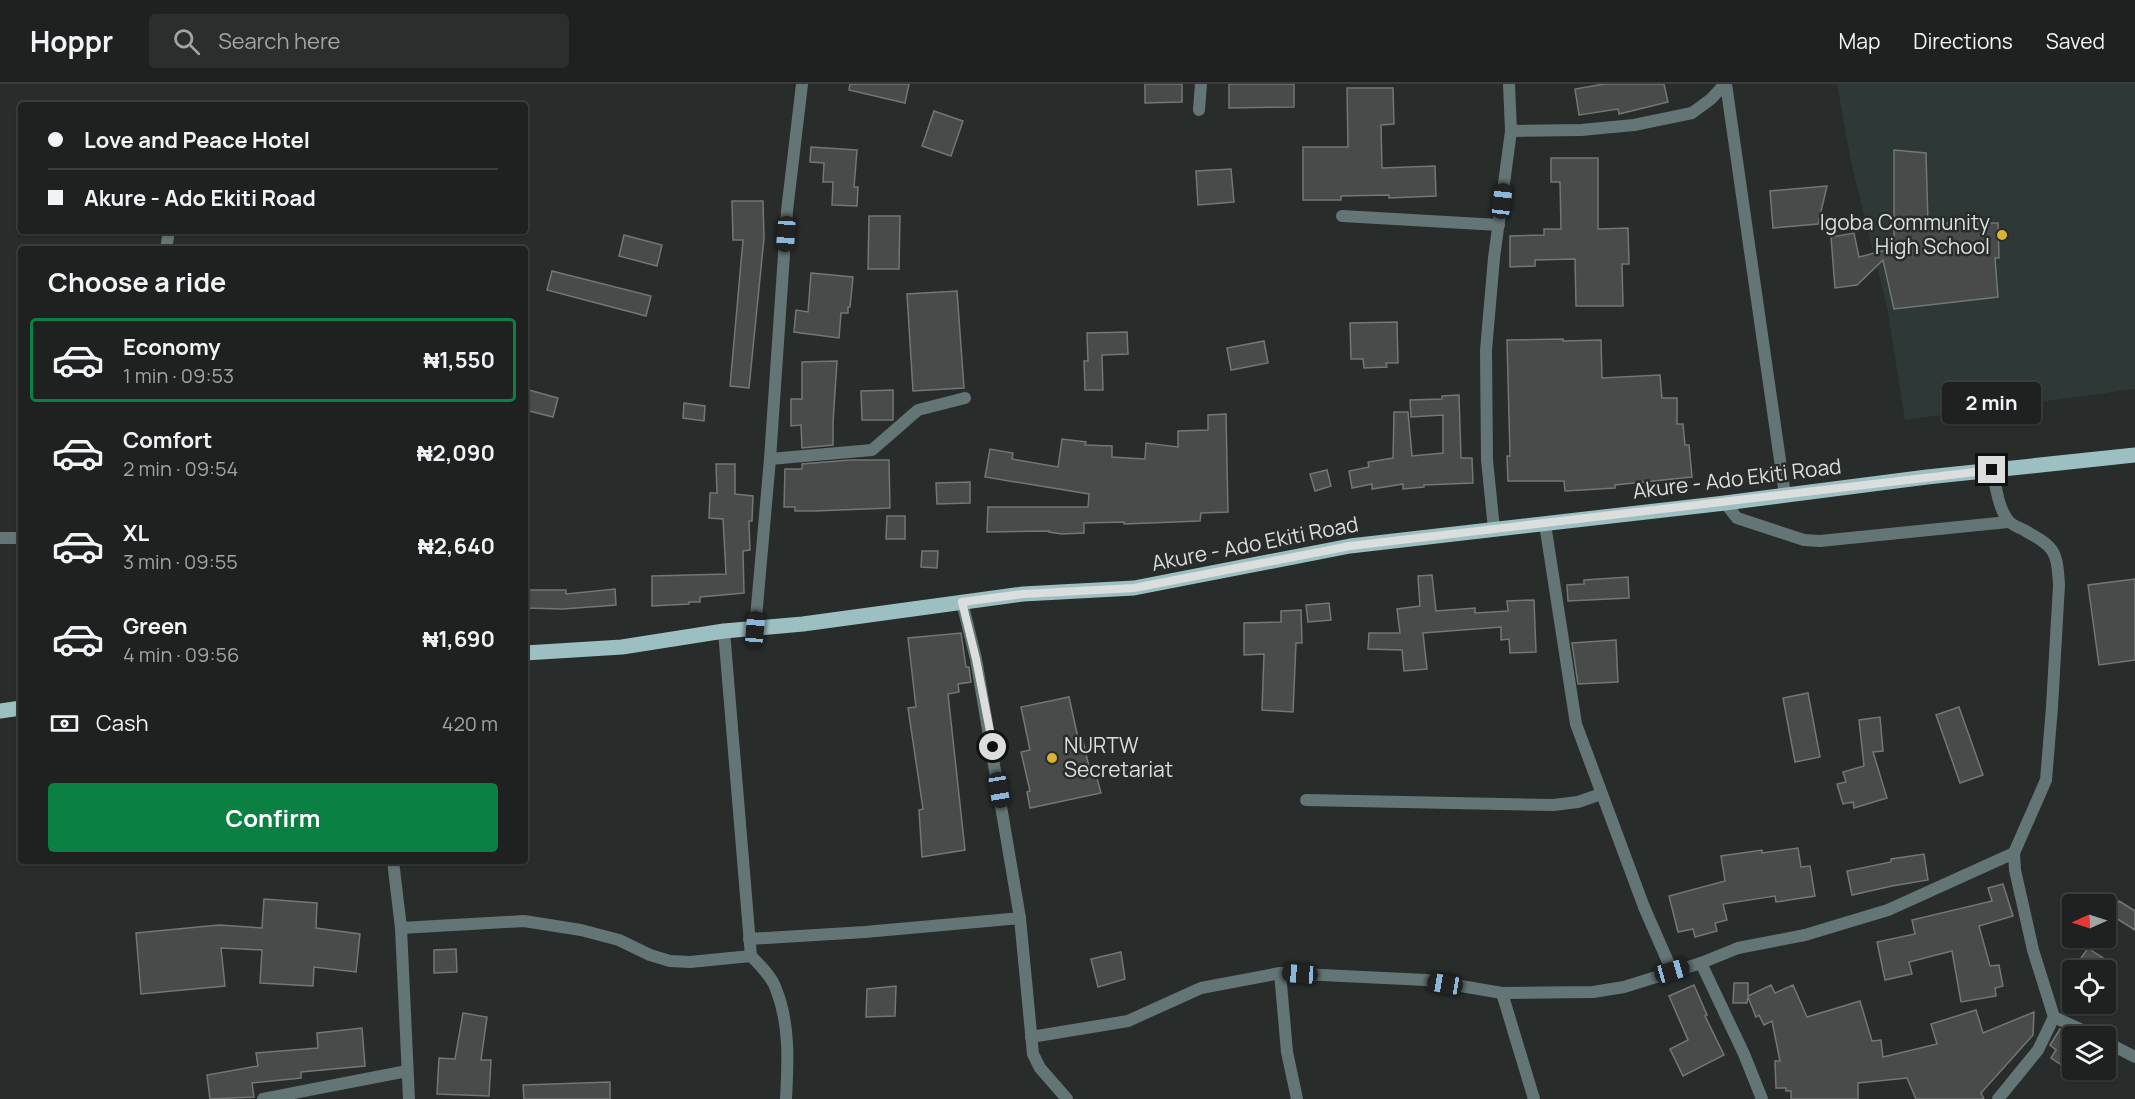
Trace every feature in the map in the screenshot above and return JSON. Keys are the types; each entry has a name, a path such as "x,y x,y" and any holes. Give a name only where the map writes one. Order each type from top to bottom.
{"main road":[{"name":"Akure - Ado Ekiti Road","path":"528,653 622,647 724,631 755,629 1023,594 1134,588 1350,546 2135,455"},
{"path":"0,711 18,708"}],"street":[{"path":"755,629 770,459 787,211 802,84"},
{"path":"1199,110 1201,84"},
{"path":"1494,529 1487,460 1486,350 1511,131 1509,84"},
{"path":"1511,131 1581,130 1634,125 1657,120 1692,112 1711,99 1725,84"},
{"path":"1725,84 1785,495"},
{"path":"1342,216 1499,225"},
{"path":"770,459 872,450 918,410 965,398"},
{"path":"1992,470 2002,510 2008,522"},
{"path":"1725,503 1737,518 1804,540 1820,541 2008,522 2047,543 2054,551 2059,585 2046,780 2014,853 2015,870 2033,950 2054,1017 2038,1050 1998,1099"},
{"path":"1545,524 1576,724 1644,907 1672,971"},
{"path":"0,538 18,538"},
{"path":"962,602 976,659 1020,918 1033,1054 1040,1068 1067,1099"},
{"path":"724,631 751,956 776,987 778,995 788,1048 786,1099"},
{"path":"1306,800 1553,805 1578,802 1601,794"},
{"path":"1031,1037 1128,1021 1201,988 1280,973 1426,980 1502,993 1593,992 1624,987 1701,963 1738,948 1805,934 1888,910 2014,853"},
{"path":"393,864 401,928 409,1099"},
{"path":"749,939 865,932 1020,918"},
{"path":"401,928 524,921 581,930 619,940 650,955 670,961 690,962 751,956"},
{"path":"1701,963 1744,1054 1762,1099"},
{"path":"1280,973 1287,1052 1298,1099"},
{"path":"1502,993 1534,1099"},
{"path":"2054,1017 2073,1026"},
{"path":"2116,1047 2135,1057"},
{"path":"263,1099 407,1071"}],"shaded area":[{"name":"Igoba Community High School","path":"1837,84 2135,84 2135,389 1905,420 1887,307 1851,162"}],"building":[{"path":"850,84 909,84 905,103 849,90"},
{"path":"1145,84 1182,84 1182,102 1145,103"},
{"path":"1229,84 1294,84 1294,107 1229,108"},
{"path":"1604,84 1664,84 1668,102 1619,114 1618,109 1579,115 1575,89"},
{"path":"1347,88 1393,88 1394,124 1381,125 1382,168 1435,166 1436,196 1389,198 1389,195 1341,196 1341,200 1303,200 1303,147 1348,147"},
{"path":"934,111 963,121 951,156 922,146"},
{"path":"811,147 857,150 854,187 858,187 857,206 832,205 833,182 823,182 824,163 810,162"},
{"path":"1894,150 1926,153 1928,223 1998,223 1999,258 1995,258 1998,297 1894,309 1883,260 1857,285 1835,288 1831,237 1854,233 1859,257 1894,248"},
{"path":"1551,158 1598,158 1598,229 1628,228 1629,264 1622,264 1623,306 1576,306 1575,259 1535,260 1535,266 1510,267 1510,236 1544,235 1544,229 1561,229 1560,182 1551,182"},
{"path":"1231,169 1234,202 1198,205 1196,171"},
{"path":"1827,186 1818,224 1773,228 1770,191"},
{"path":"732,201 763,201 764,238 749,388 730,386 743,240 733,240"},
{"path":"869,216 900,216 899,269 868,269"},
{"path":"624,235 662,245 657,266 619,256"},
{"path":"552,271 651,296 646,316 547,290"},
{"path":"811,273 853,277 850,307 848,307 848,313 841,313 839,338 794,332 796,310 808,312"},
{"path":"957,291 964,388 913,391 907,294"},
{"path":"1397,322 1398,363 1386,363 1387,367 1364,368 1363,359 1351,359 1350,323"},
{"path":"1127,332 1128,354 1102,355 1103,390 1085,390 1084,361 1088,361 1087,333"},
{"path":"1563,339 1563,341 1601,340 1602,378 1660,375 1662,398 1677,398 1677,424 1683,424 1685,445 1689,445 1692,477 1615,485 1615,488 1565,491 1564,481 1508,481 1507,456 1510,456 1507,340"},
{"path":"1264,341 1268,363 1231,370 1227,348"},
{"path":"837,361 833,445 802,448 801,425 791,426 791,399 802,399 802,362"},
{"path":"529,390 558,398 553,417 528,411"},
{"path":"893,390 893,420 862,420 861,391"},
{"path":"1459,395 1461,458 1472,458 1473,483 1424,485 1424,487 1403,489 1403,484 1372,489 1372,484 1352,488 1349,471 1369,467 1368,462 1393,458 1394,412 1408,412 1412,456 1443,453 1443,415 1411,417 1410,400 1442,399 1442,396"},
{"path":"684,403 705,406 704,421 683,418"},
{"path":"1226,414 1228,512 1201,513 1200,521 1084,523 1084,533 987,532 988,507 1088,507 1089,494 985,477 990,449 1013,453 1012,459 1058,467 1062,439 1086,442 1085,445 1112,446 1112,457 1145,459 1146,443 1178,447 1178,431 1208,430 1208,415"},
{"path":"889,460 890,508 795,511 795,507 784,507 785,469 802,469 802,464"},
{"path":"716,464 735,464 735,494 753,496 752,521 749,521 750,550 743,551 744,593 700,597 700,602 689,602 689,604 652,606 652,576 726,574 723,519 709,518 710,493 717,493"},
{"path":"1327,470 1331,486 1315,491 1310,474"},
{"path":"970,482 970,503 937,504 936,483"},
{"path":"887,516 905,516 905,539 886,539"},
{"path":"922,551 938,551 937,568 921,567"},
{"path":"1432,575 1436,611 1475,608 1475,613 1508,611 1507,601 1534,600 1536,652 1510,653 1509,639 1501,640 1501,627 1423,633 1427,669 1404,671 1402,650 1368,649 1369,633 1400,633 1397,609 1420,606 1418,576"},
{"path":"1628,577 1629,598 1568,601 1567,585 1584,584 1584,580"},
{"path":"2135,579 2135,660 2099,665 2088,585"},
{"path":"615,589 616,605 563,609 528,608 528,590 566,590 566,594"},
{"path":"1329,603 1331,620 1308,622 1306,605"},
{"path":"1301,610 1302,643 1296,643 1293,712 1262,710 1264,654 1244,655 1244,623 1281,622 1281,611"},
{"path":"961,633 966,667 969,667 971,682 958,684 959,692 948,694 965,850 922,857 919,810 923,809 908,708 916,707 908,638"},
{"path":"1616,640 1618,682 1578,684 1572,643"},
{"path":"1808,693 1820,757 1795,762 1783,698"},
{"name":"NURTW Secretariat","path":"1069,697 1078,738 1082,737 1091,775 1096,774 1101,793 1030,808 1027,792 1030,791 1021,752 1030,750 1021,707"},
{"path":"1959,707 1983,775 1960,783 1936,715"},
{"path":"1880,717 1883,751 1873,752 1887,798 1854,808 1853,802 1843,804 1837,784 1846,782 1843,772 1864,766 1859,720"},
{"path":"1798,848 1801,867 1810,866 1815,896 1776,902 1775,896 1723,904 1727,920 1715,923 1717,931 1695,937 1693,929 1678,932 1669,896 1725,881 1721,856"},
{"path":"1924,854 1928,880 1852,895 1847,871 1891,862 1891,859"},
{"path":"2003,884 2013,916 1979,926 1990,966 1999,965 2003,986 1995,988 1996,996 1961,1002 1952,951 1909,962 1912,974 1885,980 1877,942 1915,934 1912,920 1992,901 1988,888"},
{"path":"264,899 317,903 316,928 360,934 356,972 314,967 313,986 260,983 262,950 221,948 225,986 141,994 136,933 219,925 262,928"},
{"path":"2119,901 2135,911 2135,930 2116,918 2116,906"},
{"path":"2088,948 2106,960 2080,960"},
{"path":"456,949 457,972 434,973 434,950"},
{"path":"1121,952 1125,979 1098,987 1091,959"},
{"path":"1734,983 1748,983 1748,996 1771,985 1775,993 1793,985 1807,1017 1860,1001 1872,1041 1881,1040 1883,1057 1937,1044 1931,1024 1976,1010 1983,1033 2034,1012 2033,1035 1981,1093 1984,1099 1916,1099 1907,1078 1858,1083 1858,1099 1791,1099 1791,1091 1786,1091 1786,1088 1776,1088 1775,1061 1780,1061 1772,1021 1764,1025 1759,1015 1756,1017 1748,997 1747,1003 1733,1003"},
{"path":"1694,985 1707,1015 1705,1016 1724,1055 1683,1076 1670,1049 1688,1040 1669,996"},
{"path":"896,986 895,1016 866,1017 867,989"},
{"path":"463,1013 487,1017 481,1060 491,1060 489,1096 437,1094 439,1058 455,1059"},
{"path":"362,1028 365,1066 301,1072 301,1078 252,1083 254,1097 210,1099 207,1075 258,1066 256,1053 318,1048 317,1033"},
{"path":"2060,1029 2062,1030 2062,1065 2051,1058 2056,1050 2050,1045"},
{"path":"610,1082 610,1099 524,1099 523,1085"}],"place":[{"name":"Igoba Community High School","path":"2002,235"},
{"name":"NURTW Secretariat","path":"1052,758"}],"route":[{"path":"993,747 962,602 1023,594 1134,588 1350,546 1992,470"}]}
